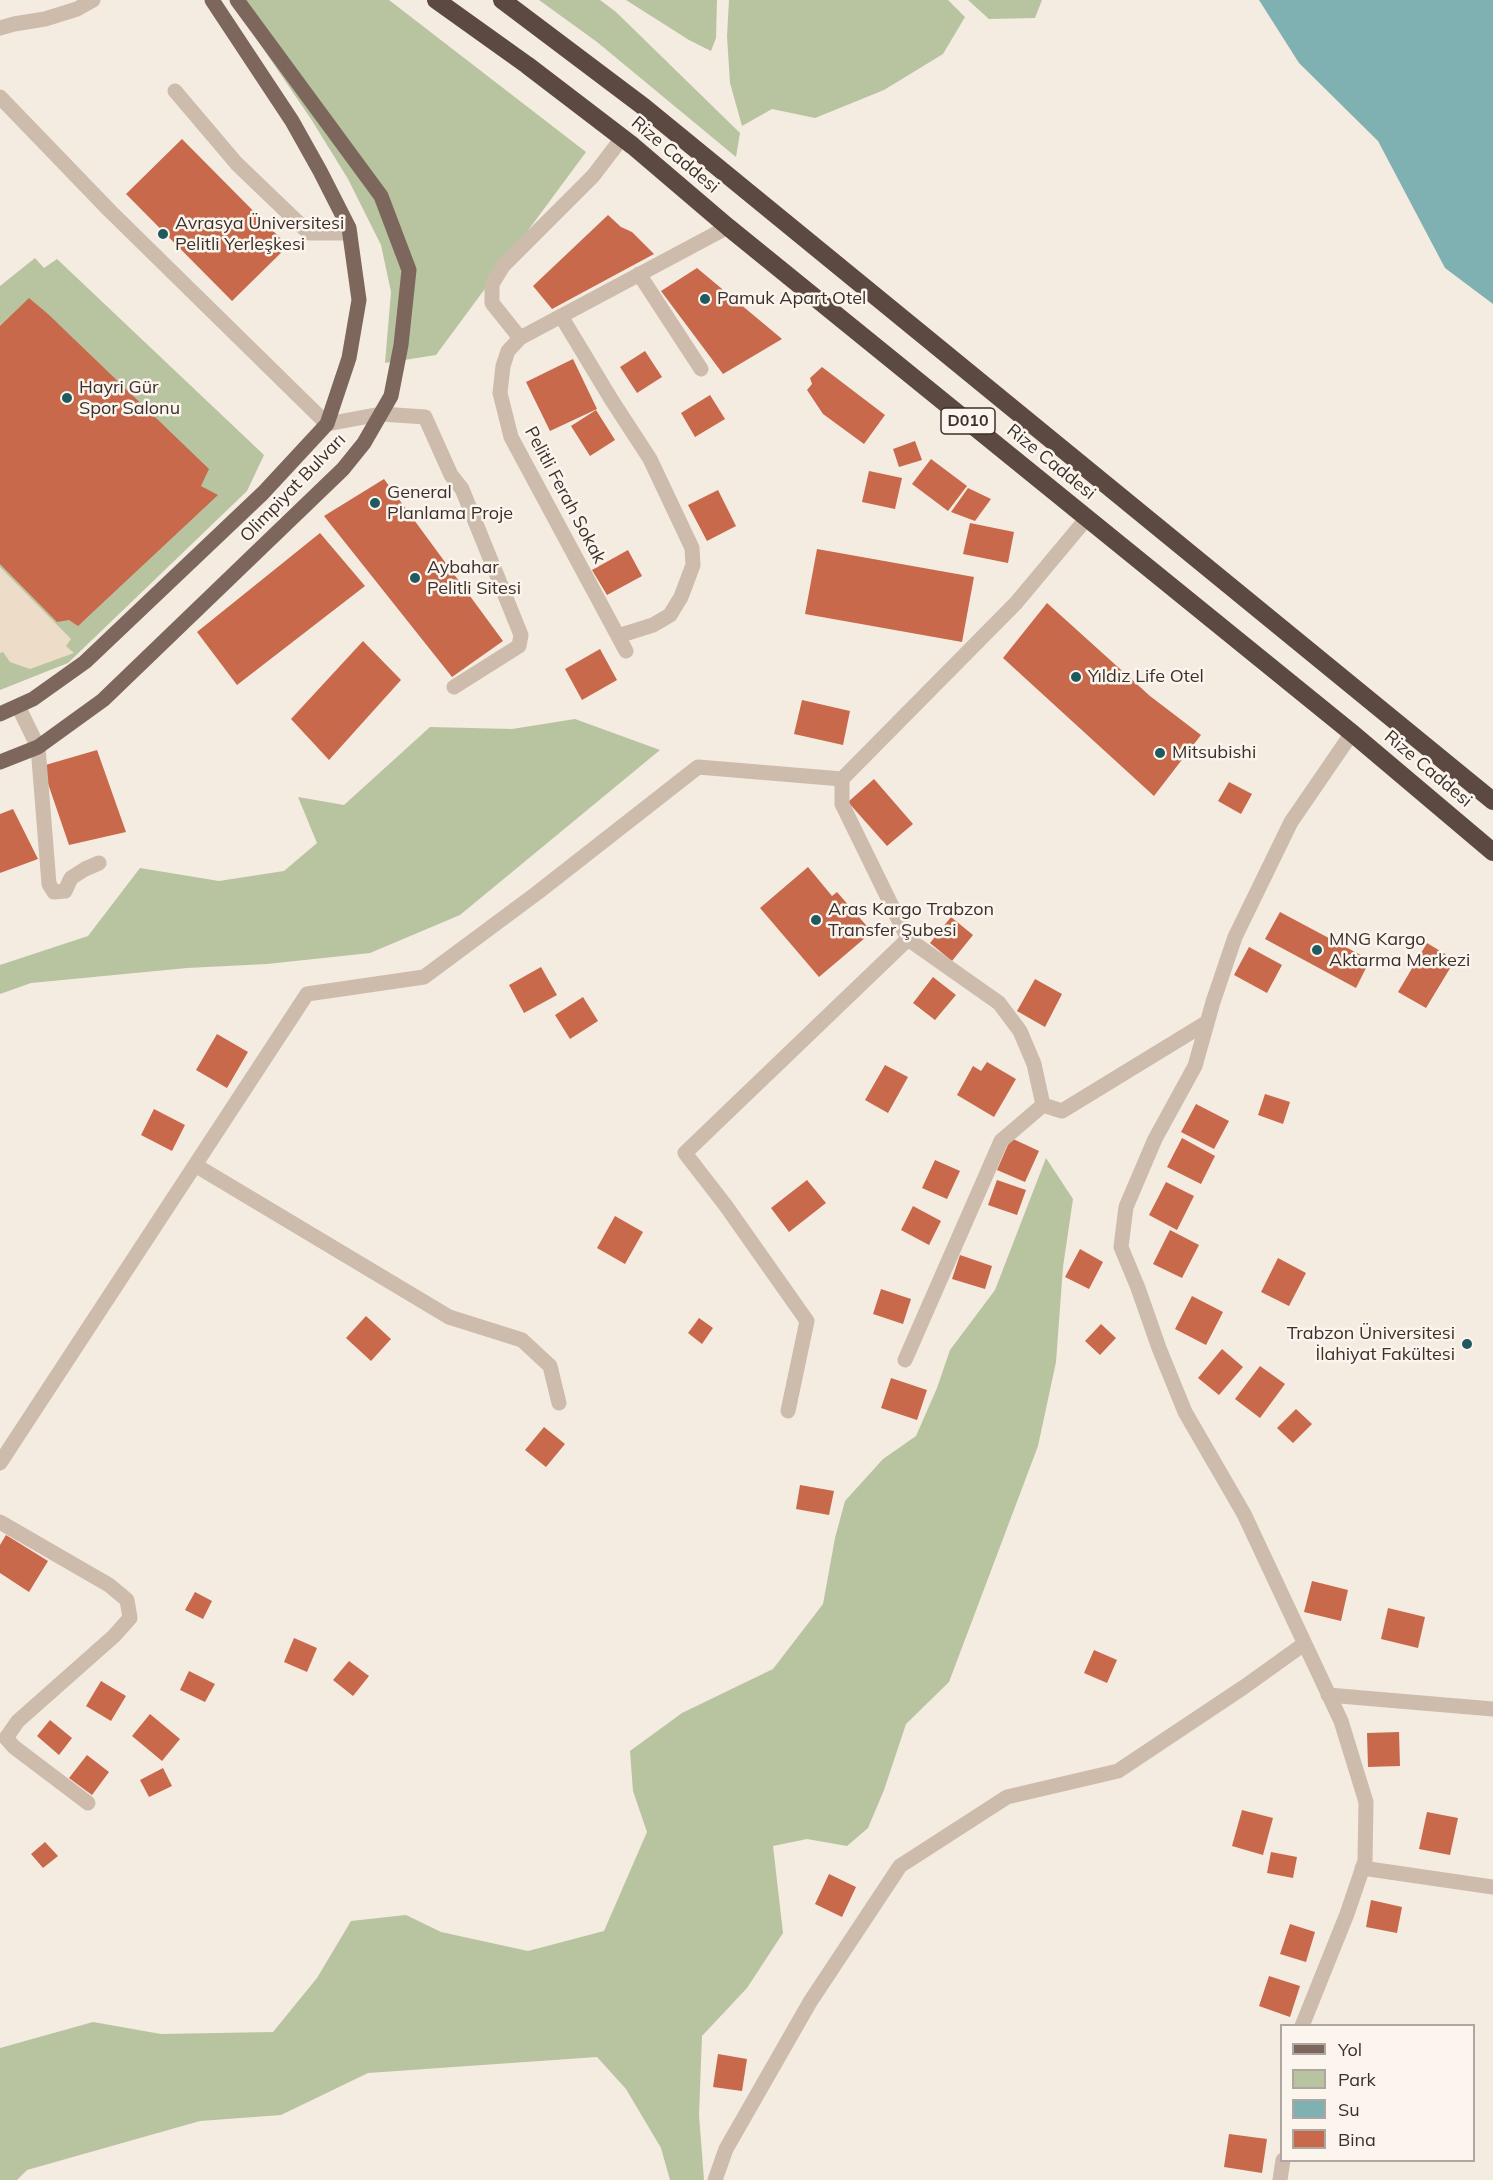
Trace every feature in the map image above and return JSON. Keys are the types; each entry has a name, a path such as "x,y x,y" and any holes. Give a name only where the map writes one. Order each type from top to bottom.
{"highway":[{"name":"Rize Caddesi","path":"436,0 527,64 621,138 1352,733 1493,852"},
{"name":"Rize Caddesi","path":"502,0 644,107 1493,801"}],"main road":[{"name":"Olimpiyat Bulvarı","path":"0,714 33,699 85,662 262,493 327,424 349,358 359,300 350,228 292,121 212,0"},
{"name":"Olimpiyat Bulvarı","path":"0,762 38,747 103,700 343,470 364,443 391,396 401,345 409,270 381,196 237,0"}],"street":[{"path":"0,28 45,19 77,9 93,0"},
{"path":"175,91 237,164 309,233 350,233"},
{"path":"0,98 110,211 327,424 381,414 425,417 451,474 462,489 521,635 519,646 454,687"},
{"path":"520,338 492,303 492,284 503,267 593,176 621,138"},
{"name":"Pelitli Ferah Sokak","path":"626,651 511,437 500,393 503,366 508,351 520,338 728,227"},
{"path":"639,274 701,369"},
{"path":"561,316 650,459 692,548 693,565 681,597 670,615 653,624 618,636"},
{"path":"1043,1105 1034,1064 1025,1042 1020,1031 999,1003 908,939 842,804 842,779 1016,603 1087,518"},
{"path":"18,706 38,747 49,884 54,892 65,891 71,878 85,868 99,864"},
{"path":"1302,2024 1347,1914 1365,1861 1366,1802 1341,1722 1244,1514 1185,1412 1120,1247 1126,1207 1155,1139 1195,1066 1206,1023 1235,937 1291,822 1352,733"},
{"path":"0,1463 307,994 424,977 537,893 699,767 842,779"},
{"path":"788,1412 807,1321 726,1206 685,1153 908,939"},
{"path":"1043,1105 1062,1111 1206,1023"},
{"path":"905,1360 1001,1141 1043,1105"},
{"path":"195,1165 449,1317 522,1340 550,1366 559,1403"},
{"path":"0,1522 109,1585 127,1600 130,1618 114,1636 18,1721 6,1738 14,1748 88,1803"},
{"path":"715,2180 726,2149 810,2002 900,1866 1007,1797 1118,1771 1304,1644"},
{"path":"1328,1695 1493,1709"},
{"path":"1362,1868 1493,1887"},
{"path":"1280,2180 1283,2162"}],"green space":[{"path":"230,0 389,0 586,152 436,355 385,363 391,292 381,245 348,179 311,119"},
{"path":"539,0 600,0 616,12 740,133 736,157 597,42"},
{"path":"626,0 717,0 716,38 711,51 689,40"},
{"path":"729,0 948,0 965,17 943,54 884,90 815,118 772,109 742,126 730,83 727,36"},
{"path":"968,0 1042,0 1035,18 989,19"},
{"name":"Hayri Gür Spor Salonu","path":"35,258 44,268 57,259 264,455 247,491 68,663 0,690 0,286"},
{"path":"575,719 660,750 460,915 370,953 267,964 187,968 31,983 0,994 0,965 88,936 140,868 219,881 284,871 317,843 298,797 344,805 430,727 512,729"},
{"path":"1046,1158 1073,1199 1063,1267 1056,1362 1038,1446 949,1682 906,1724 884,1790 868,1828 847,1846 807,1839 773,1846 783,1933 747,1988 702,2036 699,2115 704,2180 670,2180 661,2148 626,2089 597,2057 368,2073 281,2115 200,2121 27,2170 17,2180 0,2180 0,2048 93,2022 161,2034 273,2032 317,1978 351,1921 406,1915 441,1932 528,1951 604,1931 647,1832 633,1791 630,1751 682,1713 773,1669 823,1604 835,1538 845,1501 883,1459 916,1436 937,1388 950,1350 995,1290"}],"shaded area":[{"path":"0,567 71,639 66,646 74,653 30,669 10,662 3,652 0,653"}],"water":[{"path":"1259,0 1493,0 1493,304 1445,268 1378,141 1299,63"}],"building":[{"path":"182,139 288,246 232,301 126,194"},
{"path":"608,215 621,227 632,232 654,254 552,309 533,286"},
{"path":"697,268 782,339 723,374 661,291"},
{"name":"Hayri Gür Spor Salonu","path":"29,298 209,469 201,486 218,495 78,626 69,620 57,622 0,564 0,326"},
{"path":"645,351 662,377 637,393 620,367"},
{"path":"573,359 597,409 550,431 526,382"},
{"path":"822,367 885,415 864,444 823,414 807,390 812,384 810,378"},
{"path":"710,395 725,419 695,437 681,413"},
{"path":"596,410 615,440 590,456 571,426"},
{"path":"915,441 922,460 899,467 893,449"},
{"path":"931,459 967,486 948,511 912,484"},
{"path":"869,471 902,478 895,509 862,502"},
{"name":"Aybahar Pelitli Sitesi","path":"384,479 503,641 452,677 324,516"},
{"path":"968,488 991,499 975,521 951,512"},
{"path":"718,490 736,526 707,541 688,505"},
{"path":"970,523 1014,532 1008,563 963,554"},
{"path":"320,533 365,586 237,685 197,632"},
{"path":"817,549 974,577 962,642 805,614"},
{"path":"628,550 642,576 607,595 592,570"},
{"name":"Yıldız Life Otel","path":"1047,603 1150,696 1201,735 1154,796 1003,658"},
{"path":"363,641 401,680 329,760 291,719"},
{"path":"600,649 617,680 582,700 565,669"},
{"path":"802,700 850,711 843,745 794,734"},
{"path":"97,750 126,832 69,845 42,766"},
{"path":"874,779 913,824 887,846 848,802"},
{"path":"1229,782 1252,794 1241,814 1218,801"},
{"path":"13,809 38,859 0,873 0,814"},
{"name":"Aras Kargo Trabzon Transfer Şubesi","path":"808,867 832,896 837,892 872,932 819,977 760,908"},
{"name":"MNG Kargo Aktarma Merkezi","path":"1280,912 1370,960 1356,988 1265,939"},
{"path":"951,917 973,935 952,961 930,943"},
{"path":"1427,943 1455,960 1426,1008 1398,992"},
{"path":"1249,947 1282,965 1267,993 1234,975"},
{"path":"541,967 557,995 524,1013 509,985"},
{"path":"933,977 956,995 935,1020 913,1003"},
{"path":"1035,979 1062,994 1045,1027 1017,1011"},
{"path":"583,997 598,1021 570,1039 555,1015"},
{"path":"217,1034 248,1052 227,1088 196,1070"},
{"path":"987,1062 1016,1079 994,1117 957,1095 973,1066 981,1071"},
{"path":"885,1065 908,1077 888,1113 865,1100"},
{"path":"1265,1094 1290,1102 1283,1124 1258,1115"},
{"path":"1196,1104 1229,1121 1214,1149 1181,1132"},
{"path":"154,1109 185,1125 172,1151 141,1135"},
{"path":"1011,1138 1039,1151 1025,1182 997,1170"},
{"path":"1182,1138 1215,1156 1201,1184 1167,1167"},
{"path":"935,1160 960,1171 947,1199 922,1188"},
{"path":"807,1180 826,1203 789,1232 771,1208"},
{"path":"997,1180 1026,1190 1017,1215 988,1205"},
{"path":"1166,1182 1194,1196 1177,1230 1149,1215"},
{"path":"913,1206 941,1221 929,1245 901,1230"},
{"path":"615,1216 643,1232 625,1264 597,1248"},
{"path":"1170,1230 1199,1245 1182,1278 1153,1264"},
{"path":"1080,1249 1103,1262 1089,1289 1065,1277"},
{"path":"960,1255 992,1266 985,1289 952,1279"},
{"path":"1278,1258 1306,1273 1289,1306 1261,1292"},
{"path":"881,1289 911,1299 903,1324 873,1314"},
{"path":"1192,1296 1223,1312 1206,1345 1175,1329"},
{"path":"366,1316 391,1339 371,1361 346,1338"},
{"path":"699,1318 713,1328 702,1344 688,1333"},
{"path":"1101,1324 1116,1338 1100,1355 1085,1341"},
{"path":"1222,1349 1243,1367 1219,1395 1198,1378"},
{"path":"1260,1366 1285,1384 1260,1418 1235,1399"},
{"path":"891,1378 927,1390 917,1420 881,1408"},
{"path":"1296,1409 1312,1424 1293,1443 1277,1428"},
{"path":"544,1427 565,1444 546,1467 525,1450"},
{"path":"800,1485 834,1491 829,1515 796,1509"},
{"path":"6,1535 48,1561 29,1592 0,1573 0,1545"},
{"path":"1312,1581 1348,1590 1341,1621 1304,1612"},
{"path":"195,1592 212,1601 203,1619 185,1610"},
{"path":"1388,1608 1425,1617 1418,1648 1381,1639"},
{"path":"294,1638 317,1648 307,1672 284,1662"},
{"path":"1094,1650 1117,1660 1107,1683 1084,1673"},
{"path":"349,1661 369,1676 353,1696 333,1680"},
{"path":"189,1671 215,1684 205,1702 180,1690"},
{"path":"101,1681 126,1696 111,1721 86,1706"},
{"path":"150,1714 180,1739 162,1761 132,1736"},
{"path":"50,1720 72,1738 59,1755 37,1736"},
{"path":"1399,1732 1400,1766 1368,1767 1367,1733"},
{"path":"87,1755 109,1772 92,1795 69,1778"},
{"path":"163,1768 172,1786 149,1797 140,1780"},
{"path":"1242,1810 1273,1818 1263,1855 1232,1846"},
{"path":"1427,1812 1458,1818 1450,1855 1419,1849"},
{"path":"45,1842 58,1856 43,1868 31,1854"},
{"path":"1271,1852 1297,1857 1293,1878 1267,1873"},
{"path":"829,1874 856,1887 842,1917 815,1904"},
{"path":"1371,1900 1402,1907 1397,1933 1366,1927"},
{"path":"1290,1924 1315,1932 1306,1962 1280,1954"},
{"path":"1269,1976 1300,1986 1290,2017 1259,2006"},
{"path":"718,2054 747,2059 742,2091 713,2087"},
{"path":"1229,2134 1267,2139 1262,2173 1224,2167"}],"place":[{"name":"Avrasya Üniversitesi Pelitli Yerleşkesi","path":"163,234"},
{"name":"Pamuk Apart Otel","path":"705,299"},
{"name":"Hayri Gür Spor Salonu","path":"67,398"},
{"name":"General Planlama Proje","path":"375,503"},
{"name":"Aybahar Pelitli Sitesi","path":"415,578"},
{"name":"Yıldız Life Otel","path":"1076,677"},
{"name":"Mitsubishi","path":"1160,753"},
{"name":"Aras Kargo Trabzon Transfer Şubesi","path":"816,920"},
{"name":"MNG Kargo Aktarma Merkezi","path":"1317,950"},
{"name":"Trabzon Üniversitesi İlahiyat Fakültesi","path":"1467,1344"}]}
